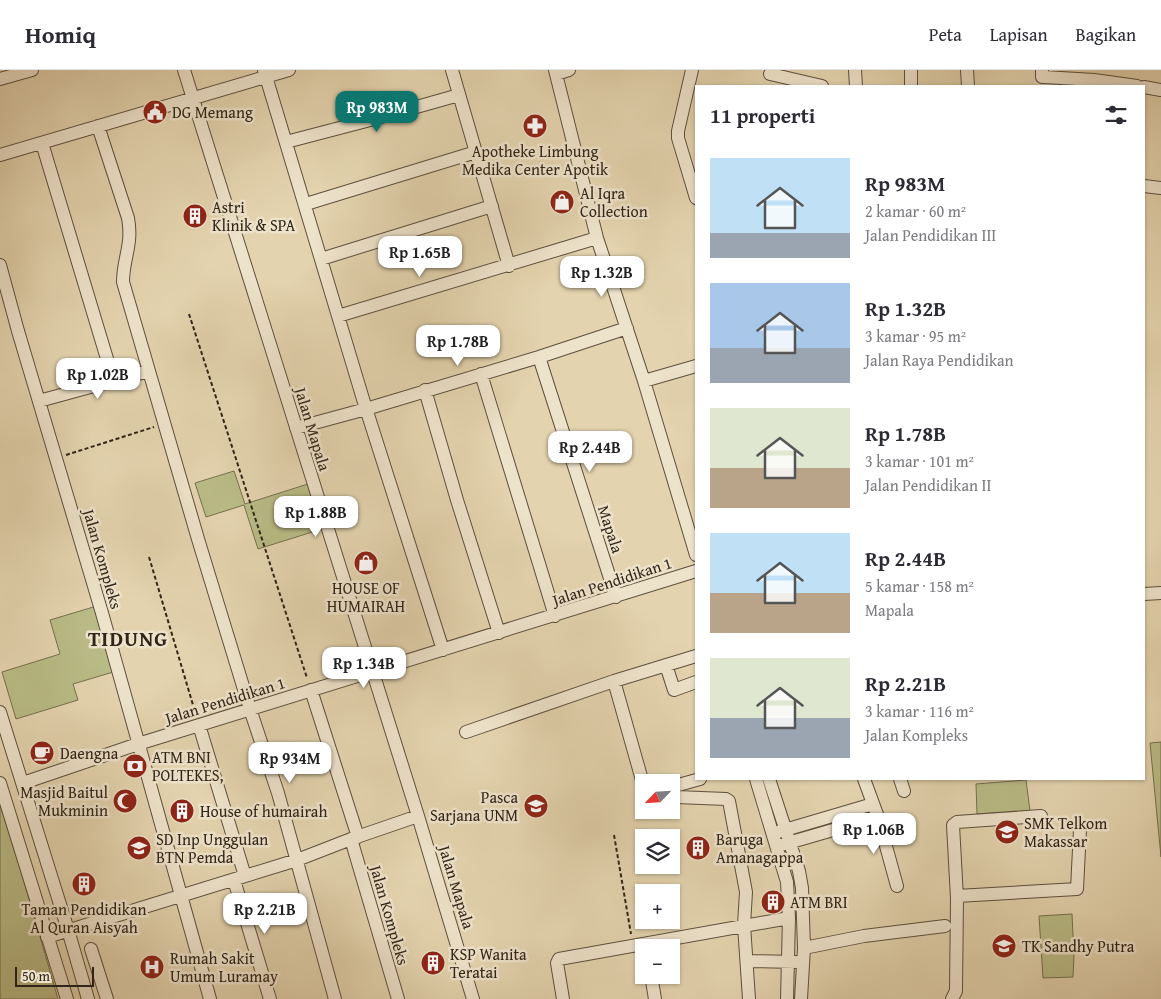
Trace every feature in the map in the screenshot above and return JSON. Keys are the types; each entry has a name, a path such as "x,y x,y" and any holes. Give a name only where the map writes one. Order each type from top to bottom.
{"street":[{"path":"0,79 32,70"},
{"name":"Jalan Mapala","path":"184,70 418,816 473,999"},
{"path":"0,155 265,74 289,70"},
{"path":"452,70 509,266"},
{"path":"569,70 556,72 597,238 685,515 695,554 695,575"},
{"path":"692,70 678,138 695,195"},
{"path":"855,70 856,85"},
{"path":"911,70 911,85"},
{"path":"967,70 968,85"},
{"path":"265,74 306,204 366,409 443,650"},
{"path":"1042,74 1094,75 1133,85"},
{"path":"770,77 816,85"},
{"path":"1145,87 1161,90"},
{"path":"286,142 459,94"},
{"path":"98,126 128,218 130,243 123,270 123,282 163,424 250,709 278,793 334,999"},
{"path":"42,143 114,382"},
{"path":"306,204 476,152"},
{"path":"1145,186 1161,188"},
{"path":"321,259 492,206"},
{"path":"338,316 597,238"},
{"name":"Jalan Kompleks","path":"0,265 210,999"},
{"path":"296,428 539,358 627,328"},
{"name":"Mapala","path":"539,358 616,597"},
{"path":"644,382 695,366"},
{"path":"39,401 149,372"},
{"path":"482,374 555,616"},
{"path":"425,390 499,633"},
{"name":"Jalan Pendidikan 1","path":"23,783 138,744 311,690 616,597 695,575"},
{"path":"1145,594 1161,593"},
{"path":"466,732 695,656"},
{"path":"666,665 674,690 695,682"},
{"path":"614,682 640,774"},
{"name":"Jalan Kompleks","path":"311,690 398,999"},
{"path":"0,712 88,999"},
{"path":"199,725 270,999"},
{"path":"680,784 696,780"},
{"path":"756,780 779,831"},
{"path":"769,780 783,844 787,882 789,918 787,999"},
{"path":"864,780 878,817 897,886"},
{"path":"900,780 904,791"},
{"path":"0,783 66,999"},
{"path":"680,797 726,799 729,801 746,892 744,925 748,961 749,999"},
{"path":"779,831 873,804"},
{"path":"48,937 297,860 418,816"},
{"path":"955,996 957,896 953,825 957,822 1042,816"},
{"path":"783,844 878,817"},
{"path":"957,896 1077,889 1080,829"},
{"path":"783,844 799,870 802,888 804,962 801,999"},
{"path":"679,939 744,925 789,918"},
{"path":"804,948 864,936 945,926"},
{"path":"562,999 557,963 559,959 633,946"},
{"path":"91,949 108,999"},
{"path":"748,961 804,962"},
{"path":"652,984 655,999"}],"path":[{"path":"189,314 311,690"},
{"path":"56,458 163,424"},
{"path":"149,557 199,725"},
{"path":"614,836 633,946"}],"green space":[{"path":"234,471 245,504 311,483 325,528 258,549 244,505 206,517 195,483"},
{"path":"100,605 120,670 73,684 78,700 16,719 2,672 60,654 50,620"},
{"path":"1161,742 1161,857 1150,743"},
{"path":"1026,780 1030,811 977,814 976,784"},
{"path":"0,798 58,999 0,999"},
{"path":"1072,914 1073,977 1043,978 1039,916"}],"place":[{"name":"DG Memang","path":"155,112"},
{"name":"Apotheke Limbung Medika Center Apotik","path":"535,126"},
{"name":"Al Iqra Collection","path":"562,202"},
{"name":"Astri Klinik & SPA","path":"195,216"},
{"name":"HOUSE OF HUMAIRAH","path":"366,563"},
{"name":"Daengna","path":"42,753"},
{"name":"ATM BNI POLTEKES,","path":"135,766"},
{"name":"Masjid Baitul Mukminin","path":"125,801"},
{"name":"Pasca Sarjana UNM","path":"536,806"},
{"name":"House of humairah","path":"182,811"},
{"name":"SMK Telkom Makassar","path":"1007,832"},
{"name":"SD Inp Unggulan BTN Pemda","path":"139,848"},
{"name":"Baruga Amanagappa","path":"698,848"},
{"name":"Taman Pendidikan Al Quran Aisyah","path":"84,884"},
{"name":"ATM BRI","path":"773,902"},
{"name":"TK Sandhy Putra","path":"1004,946"},
{"name":"KSP Wanita Teratai","path":"433,963"},
{"name":"Rumah Sakit Umum Luramay","path":"152,967"}],"district":[{"name":"TIDUNG","path":"128,638"}]}
